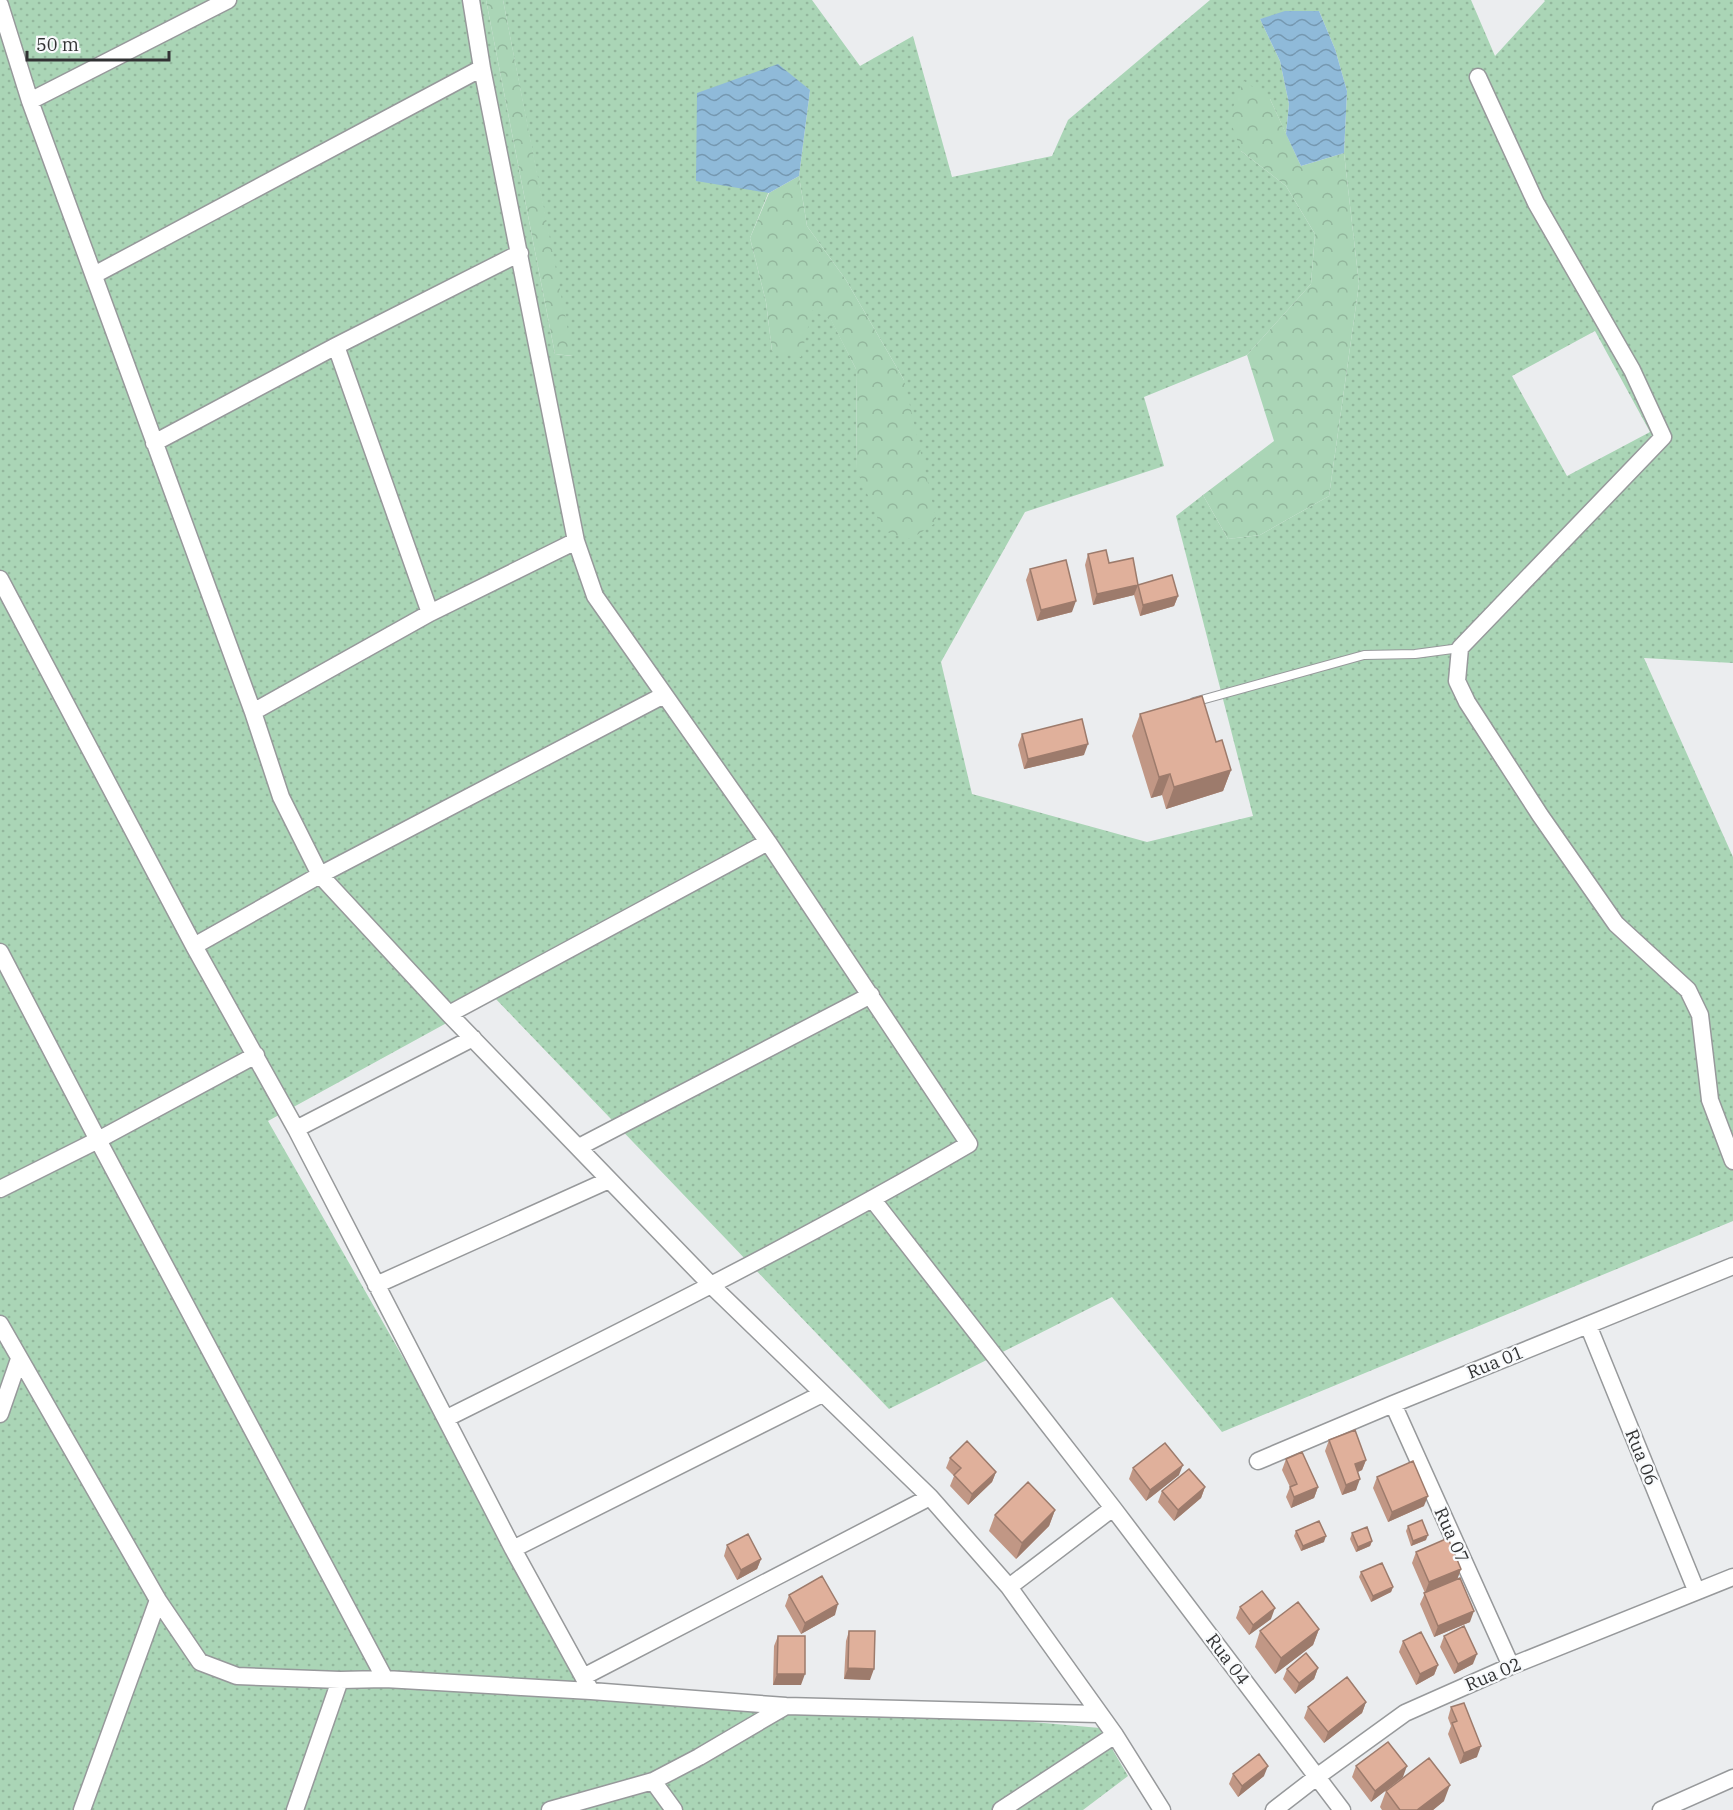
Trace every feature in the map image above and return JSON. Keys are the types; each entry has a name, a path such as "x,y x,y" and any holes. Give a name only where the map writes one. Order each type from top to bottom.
{"street":[{"path":"30,101 228,0"},
{"path":"447,1418 712,1286 873,1200 969,1144 768,842 595,596 576,541 482,68 471,0"},
{"path":"0,4 30,101 253,712 281,797 320,875 449,1014 712,1286 930,1497 1009,1587 1115,1736 1162,1810"},
{"path":"94,275 482,68"},
{"path":"1478,77 1536,203 1632,370 1663,437 1460,648 1457,681 1467,702 1540,815 1616,924 1688,990 1700,1015 1710,1100 1733,1161"},
{"path":"154,443 336,346 520,253"},
{"path":"336,346 430,613"},
{"path":"253,712 430,613 576,541"},
{"path":"0,579 194,946 296,1129 447,1418 513,1550 588,1684"},
{"path":"194,946 320,875 664,694"},
{"path":"449,1014 768,842"},
{"path":"0,952 385,1679"},
{"path":"579,1147 871,995"},
{"path":"296,1129 473,1038"},
{"path":"0,1189 98,1140 256,1055"},
{"path":"376,1285 609,1180"},
{"name":"Rua 04","path":"873,1200 1113,1508 1342,1810"},
{"name":"Rua 01","path":"1258,1461 1733,1266"},
{"path":"0,1324 158,1600 200,1662 237,1676 588,1684 786,1706 1098,1714"},
{"name":"Rua 06","path":"1588,1325 1696,1590"},
{"path":"0,1414 19,1359"},
{"path":"513,1550 822,1394"},
{"name":"Rua 07","path":"1393,1404 1511,1666"},
{"path":"588,1684 930,1497"},
{"path":"1009,1587 1113,1508"},
{"name":"Rua 02","path":"1274,1810 1405,1713 1511,1666 1733,1576"},
{"path":"82,1810 158,1600"},
{"path":"295,1810 340,1680"},
{"path":"550,1810 653,1781 786,1706"},
{"path":"1001,1810 1115,1736"},
{"path":"1661,1810 1733,1778"},
{"path":"653,1781 674,1810"}],"lane":[{"path":"1186,704 1364,655 1415,654 1460,648"}],"green space":[{"path":"0,0 486,0 555,354 572,356 503,0 812,0 860,66 913,36 952,177 1052,156 1068,120 1210,0 1471,0 1495,56 1544,0 1733,0 1733,663 1644,658 1733,857 1733,1221 1222,1432 1112,1297 889,1409 494,997 268,1121 589,1683 1100,1728 1128,1776 1083,1810 0,1810","holes":["1319,11 1335,49 1347,91 1344,153 1359,284 1329,496 1260,535 1228,539 1203,495 1176,516 1253,816 1147,842 972,794 941,662 1025,512 1164,466 1144,397 1247,355 1311,284 1315,234 1286,186 1241,151 1270,99 1286,134 1289,104 1280,61 1260,19","810,90 799,176 807,226 846,280 904,380 857,470 856,369 831,319 812,309 772,351 766,302 750,238","1595,331 1650,432 1567,476 1512,376"]},
{"path":"486,0 503,0 573,356 555,354"},
{"path":"1244,81 1270,99 1301,166 1344,153 1359,284 1329,496 1260,535 1228,539 1203,495 1274,441 1247,355 1311,284 1315,234 1286,186 1241,151 1229,117"},
{"path":"799,176 807,226 846,280 904,380 937,522 911,539 883,531 857,470 856,369 831,320 812,310 801,357 772,351 766,302 750,238 769,193"}],"water":[{"path":"1285,11 1319,11 1335,49 1347,91 1344,153 1301,166 1286,134 1289,104 1280,61 1260,19"},
{"path":"778,64 810,90 799,176 769,193 696,181 697,93"}],"building":[{"path":"1106,550 1109,563 1133,558 1138,585 1097,594 1088,554"},
{"path":"1066,560 1076,601 1041,610 1030,569"},
{"path":"1172,575 1178,596 1143,605 1138,585"},
{"path":"1202,696 1216,742 1222,740 1231,770 1174,787 1170,774 1159,777 1140,714"},
{"path":"1082,719 1088,744 1028,759 1022,734"},
{"path":"1355,1430 1366,1460 1355,1464 1360,1479 1346,1485 1329,1440"},
{"path":"967,1441 996,1472 972,1494 954,1475 961,1468 950,1458"},
{"path":"1165,1443 1183,1465 1150,1490 1133,1468"},
{"path":"1302,1452 1318,1487 1294,1497 1290,1487 1297,1484 1286,1459"},
{"path":"1413,1461 1428,1496 1392,1512 1377,1477"},
{"path":"1189,1469 1205,1487 1178,1510 1162,1491"},
{"path":"1028,1482 1055,1510 1022,1543 995,1515"},
{"path":"1422,1520 1428,1535 1413,1541 1408,1526"},
{"path":"1319,1521 1326,1536 1303,1546 1296,1531"},
{"path":"1367,1527 1372,1541 1358,1547 1352,1533"},
{"path":"748,1534 761,1559 741,1570 727,1545"},
{"path":"1448,1538 1461,1569 1429,1582 1416,1552"},
{"path":"1382,1563 1393,1587 1373,1596 1361,1572"},
{"path":"822,1576 838,1604 805,1623 789,1595"},
{"path":"1460,1578 1474,1611 1438,1626 1424,1593"},
{"path":"1262,1591 1275,1608 1253,1625 1240,1607"},
{"path":"1298,1602 1319,1629 1281,1658 1260,1631"},
{"path":"1464,1626 1477,1654 1458,1664 1444,1636"},
{"path":"849,1631 875,1631 874,1669 848,1668"},
{"path":"1421,1632 1438,1665 1420,1674 1403,1641"},
{"path":"778,1636 805,1636 805,1674 777,1674"},
{"path":"1306,1653 1318,1668 1299,1683 1287,1669"},
{"path":"1347,1677 1366,1702 1328,1732 1308,1707"},
{"path":"1464,1703 1481,1746 1464,1753 1452,1723 1457,1721 1451,1707"},
{"path":"1388,1742 1407,1766 1375,1791 1356,1766"},
{"path":"1259,1754 1268,1766 1242,1786 1233,1774"},
{"path":"1429,1758 1450,1785 1417,1810 1400,1810 1386,1791"}]}
